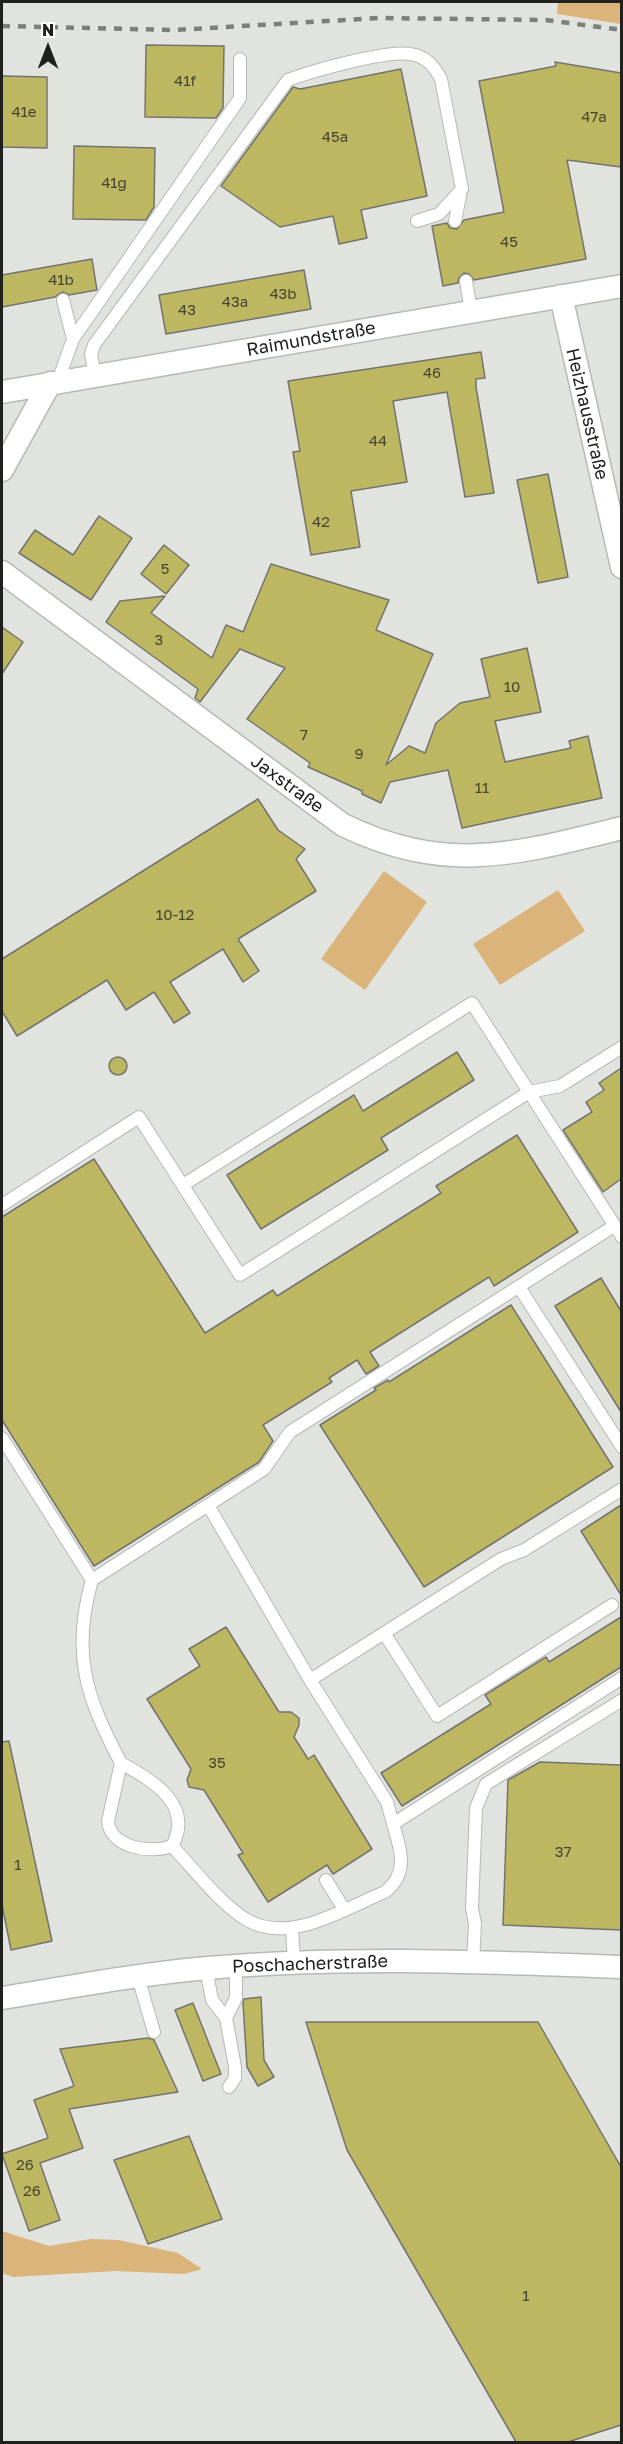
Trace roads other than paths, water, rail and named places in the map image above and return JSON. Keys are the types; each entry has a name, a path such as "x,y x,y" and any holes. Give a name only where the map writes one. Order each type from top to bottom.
{"street":[{"name":"Raimundstraße","path":"2,392 621,286"},
{"name":"Heizhausstraße","path":"561,296 621,567"},
{"path":"2,470 54,382"},
{"name":"Jaxstraße","path":"2,572 343,825 373,840 406,850 439,856 489,855 535,849 621,828"},
{"name":"Poschacherstraße","path":"2,1998 206,1968 294,1963 373,1960 621,1967"}],"lane":[{"path":"95,375 91,354 94,345 288,80 308,72 397,53 412,54 432,63 441,79 462,189 455,221"},
{"path":"54,382 73,339 240,98 240,59"},
{"path":"417,221 439,214 462,189"},
{"path":"466,281 471,311"},
{"path":"63,300 73,339"},
{"path":"183,1185 472,1003 621,1237"},
{"path":"2,1205 139,1117 240,1275 529,1092 560,1086 621,1047"},
{"path":"92,1580 264,1469 290,1432 614,1226"},
{"path":"519,1287 621,1447"},
{"path":"2,1438 92,1580 83,1622 84,1665 96,1717 121,1762 158,1784 169,1798 176,1812 178,1828 172,1846"},
{"path":"310,1680 501,1559 524,1550 621,1489"},
{"path":"172,1846 236,1912 247,1920 274,1928 292,1928 385,1892 399,1876 402,1857 387,1802 310,1680 208,1505"},
{"path":"384,1634 437,1716 612,1605"},
{"path":"393,1824 621,1678"},
{"path":"473,1962 475,1924 472,1908 476,1808 486,1784 621,1700"},
{"path":"121,1762 108,1830 114,1839 135,1847 163,1849 172,1846"},
{"path":"326,1880 344,1909"},
{"path":"292,1928 294,1963"},
{"path":"226,2018 236,1998 236,1966"},
{"path":"206,1968 212,2000 226,2018 235,2078 229,2087"},
{"path":"138,1977 154,2032"}],"railway":[{"path":"2,26 175,30 378,18 546,20 622,30"}]}
